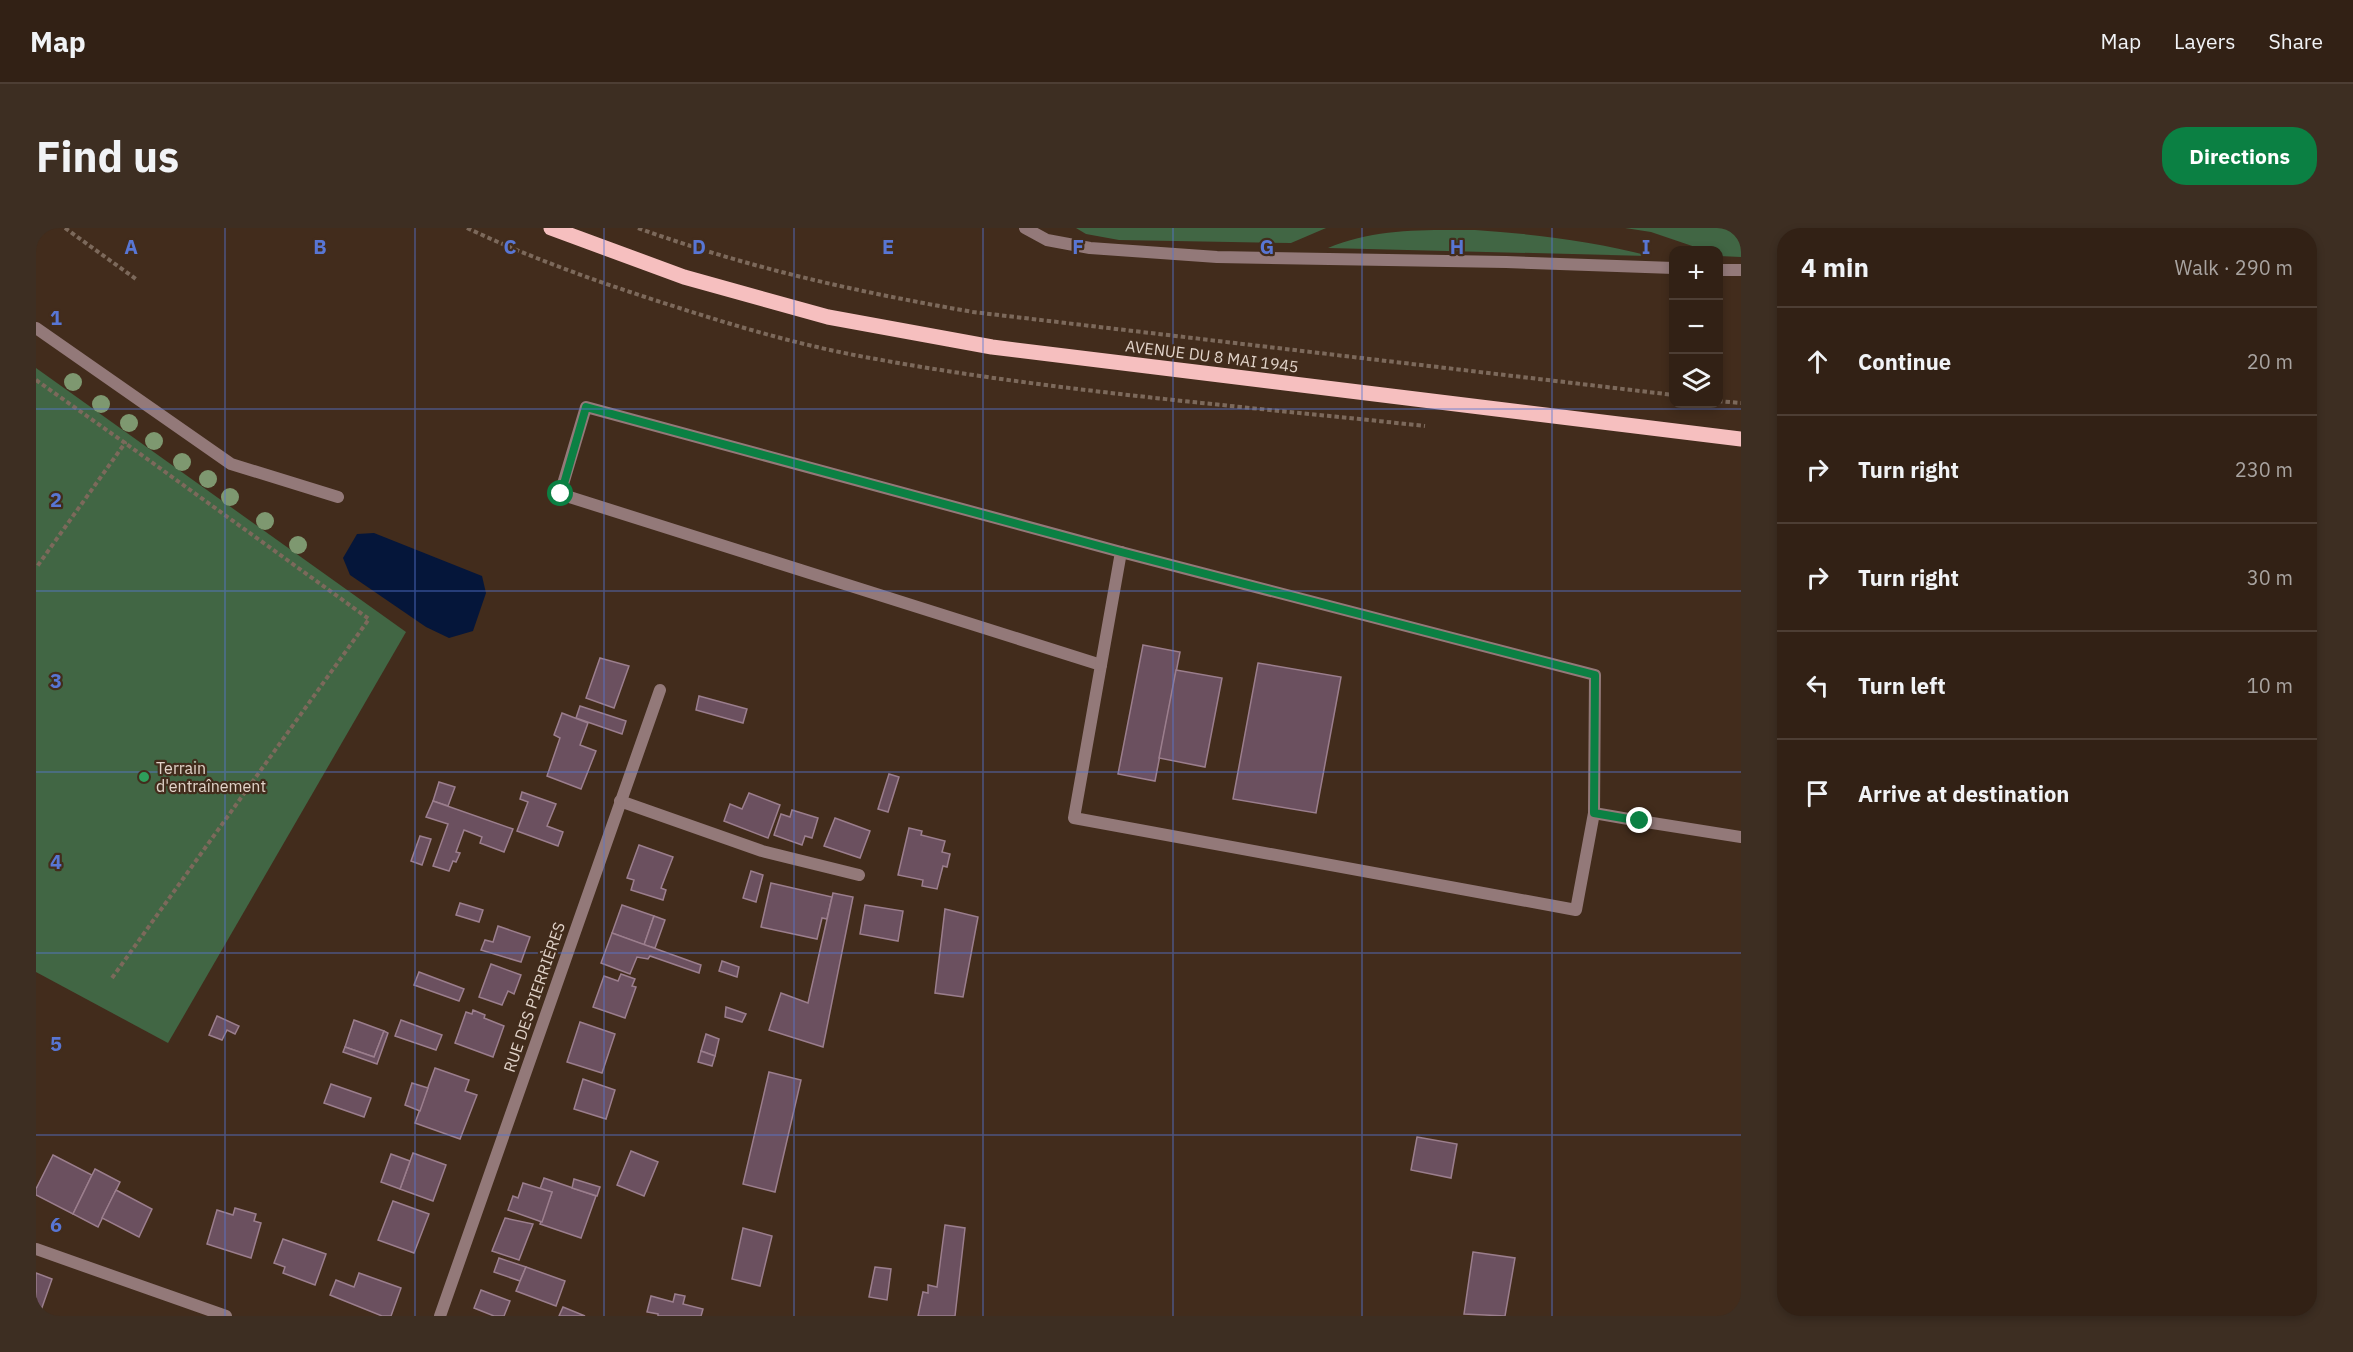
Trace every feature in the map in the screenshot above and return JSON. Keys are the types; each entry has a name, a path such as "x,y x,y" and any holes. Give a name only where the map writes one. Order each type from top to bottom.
{"main road":[{"name":"AVENUE DU 8 MAI 1945","path":"551,228 684,278 828,317 992,346 1741,440"}],"street":[{"path":"1025,228 1047,240 1090,248 1217,257 1506,262 1669,268"},
{"path":"1723,270 1741,270"},
{"path":"36,328 231,464 338,497"},
{"path":"1101,665 561,494 586,407 1121,552 1595,675 1594,813 1576,910 1074,818 1121,552"},
{"name":"RUE DES PIERRIÈRES","path":"440,1316 660,690"},
{"path":"620,801 762,851 859,875"},
{"path":"1594,813 1741,837"},
{"path":"36,1249 226,1316"}],"path":[{"path":"65,228 136,279"},
{"path":"467,228 507,247 606,285 676,307"},
{"path":"638,228 686,246 808,280 874,295 974,312 1669,394"},
{"path":"36,380 369,619 112,978"},
{"path":"1723,402 1741,404"},
{"path":"36,568 125,443"}],"green space":[{"path":"1076,228 1326,228 1291,243 1119,240 1086,234"},
{"path":"1625,228 1741,228 1741,257 1723,256 1723,246 1692,246 1651,232"},
{"path":"1419,230 1475,230 1563,239 1650,256 1328,248 1346,241 1382,234"},
{"name":"Terrain d'entraînement","path":"36,368 406,632 168,1043 36,972"}],"water":[{"path":"374,533 482,576 486,593 473,631 449,638 426,627 350,575 343,558 357,534"}],"building":[{"path":"1143,645 1180,652 1155,781 1118,774"},
{"path":"600,658 629,666 614,708 586,698"},
{"path":"1258,663 1341,677 1316,813 1233,799"},
{"path":"1176,670 1222,678 1205,767 1159,758"},
{"path":"699,696 747,709 743,723 696,710"},
{"path":"580,706 626,721 622,734 576,718"},
{"path":"562,713 588,723 580,745 596,751 581,789 547,776 560,738 554,735"},
{"path":"889,774 899,777 888,812 878,809"},
{"path":"439,782 455,787 448,806 433,801"},
{"path":"522,792 556,804 547,826 563,832 558,846 517,831 528,802 520,799"},
{"path":"749,793 780,805 768,838 724,821 730,804 742,809"},
{"path":"433,801 513,829 504,852 480,843 482,837 464,830 456,852 460,853 456,862 453,861 449,871 433,866 448,824 426,817"},
{"path":"792,810 818,818 812,838 805,836 802,845 774,835 781,814 790,817"},
{"path":"835,818 870,831 860,858 824,846"},
{"path":"909,828 922,831 921,835 945,841 942,852 950,854 947,867 943,866 937,889 922,886 923,880 898,875"},
{"path":"420,836 431,839 422,865 411,861"},
{"path":"639,845 673,857 661,888 666,890 663,900 631,890 634,880 627,878"},
{"path":"751,871 763,875 756,902 743,898"},
{"path":"771,883 832,897 827,919 822,918 817,939 761,927"},
{"path":"833,893 853,897 823,1047 769,1030 781,993 808,1003"},
{"path":"460,903 483,910 479,922 456,915"},
{"path":"622,905 654,916 644,945 612,933"},
{"path":"865,905 903,911 898,941 860,934"},
{"path":"945,909 978,917 963,997 935,993"},
{"path":"654,916 665,920 655,948 644,945"},
{"path":"498,926 530,937 521,962 481,950 485,940 493,942"},
{"path":"612,933 701,965 699,973 650,956 648,959 637,957 630,974 601,963"},
{"path":"722,961 739,967 737,977 719,971"},
{"path":"491,964 521,975 514,994 508,991 502,1005 479,997"},
{"path":"419,972 464,989 459,1001 414,985"},
{"path":"621,974 635,979 632,986 636,987 625,1018 593,1007 604,976 618,981"},
{"path":"726,1007 746,1014 742,1022 725,1017"},
{"path":"473,1010 485,1015 484,1018 504,1026 493,1057 455,1043 466,1012 472,1014"},
{"path":"217,1016 239,1026 235,1034 227,1030 222,1040 209,1035"},
{"path":"354,1020 384,1031 374,1057 345,1047"},
{"path":"401,1020 442,1035 436,1050 395,1036"},
{"path":"580,1022 615,1034 602,1073 567,1062"},
{"path":"384,1031 388,1033 377,1064 343,1052 345,1047 374,1057"},
{"path":"706,1034 719,1039 715,1056 701,1051"},
{"path":"701,1051 715,1056 712,1066 698,1062"},
{"path":"435,1068 469,1080 465,1091 477,1095 460,1139 415,1123"},
{"path":"769,1072 801,1080 775,1192 743,1184"},
{"path":"583,1079 615,1090 606,1119 574,1109"},
{"path":"412,1083 428,1088 420,1111 405,1105"},
{"path":"331,1084 371,1098 364,1117 324,1103"},
{"path":"1417,1137 1457,1144 1451,1178 1411,1170"},
{"path":"631,1151 658,1162 644,1196 617,1185"},
{"path":"413,1153 446,1165 433,1201 400,1189"},
{"path":"391,1154 410,1161 400,1189 381,1182"},
{"path":"53,1155 92,1175 73,1214 36,1195 36,1189"},
{"path":"95,1169 120,1182 98,1227 73,1214"},
{"path":"544,1178 596,1196 581,1238 540,1224 552,1192 540,1189"},
{"path":"574,1179 600,1187 597,1196 572,1188"},
{"path":"523,1183 552,1192 542,1222 508,1210 513,1196 518,1198"},
{"path":"116,1190 152,1209 139,1237 102,1218"},
{"path":"393,1201 429,1214 414,1253 378,1240"},
{"path":"235,1208 256,1214 254,1221 261,1223 251,1258 207,1244 217,1210 233,1215"},
{"path":"505,1218 533,1224 519,1260 492,1251"},
{"path":"945,1225 965,1228 955,1316 918,1316 923,1292 928,1293 928,1285 937,1287"},
{"path":"743,1228 772,1236 760,1286 732,1279"},
{"path":"283,1239 326,1254 315,1285 283,1273 285,1267 274,1263"},
{"path":"1473,1252 1515,1258 1505,1316 1464,1314"},
{"path":"499,1258 526,1267 520,1281 494,1272"},
{"path":"526,1267 565,1281 556,1306 516,1291"},
{"path":"875,1267 891,1269 887,1300 869,1297"},
{"path":"36,1273 52,1279 39,1316 36,1316"},
{"path":"359,1273 401,1288 391,1316 382,1316 330,1295 336,1280 354,1287"},
{"path":"481,1290 510,1301 504,1316 494,1316 474,1308"},
{"path":"675,1294 685,1296 683,1304 703,1309 701,1316 658,1316 658,1314 647,1312 651,1296 673,1302"},
{"path":"563,1307 585,1316 559,1316"}],"place":[{"name":"Terrain d'entraînement","path":"144,777"}],"route":[{"path":"561,494 586,407 1121,552 1595,675 1594,813 1640,821"}]}
